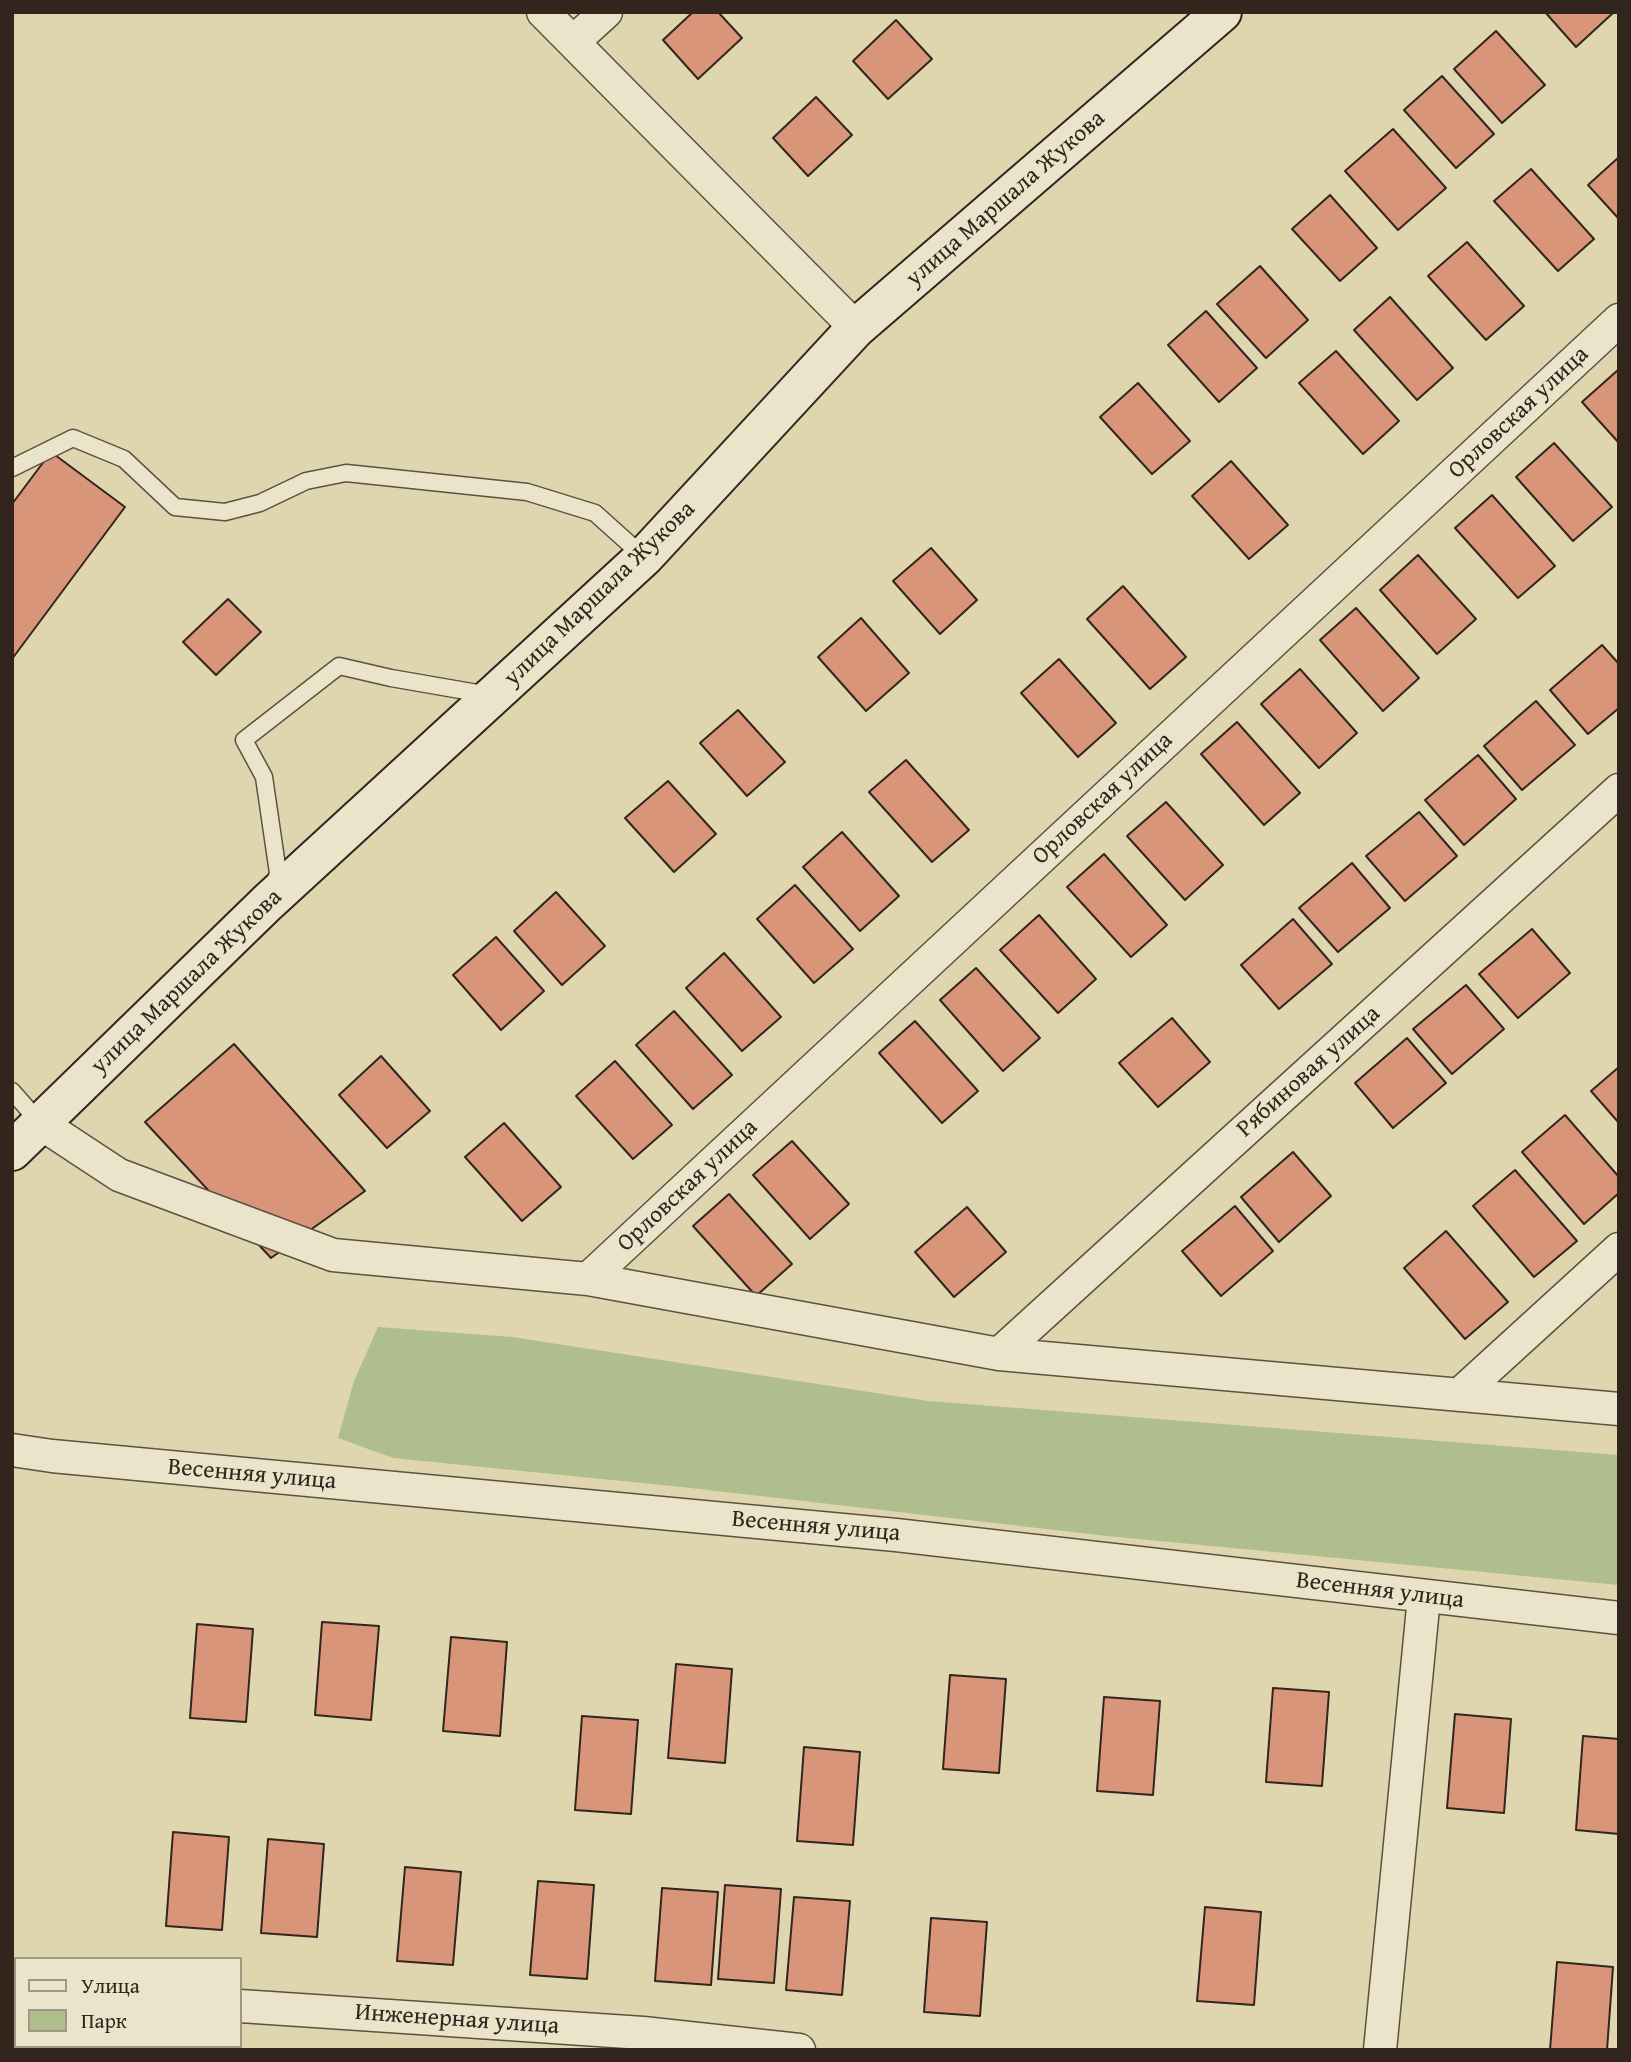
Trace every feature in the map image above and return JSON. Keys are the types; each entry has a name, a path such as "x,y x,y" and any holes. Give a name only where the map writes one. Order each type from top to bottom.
{"main road":[{"name":"улица Маршала Жукова","path":"12,1151 267,903 645,557 856,328 1222,12"}],"street":[{"path":"543,12 856,328"},
{"path":"573,42 606,12"},
{"name":"Орловская улица","path":"588,1279 1619,320"},
{"name":"Рябиновая улица","path":"999,1354 1619,790"},
{"path":"40,1123 119,1175 333,1255 588,1279 999,1354 1619,1409"},
{"path":"1459,1395 1619,1249"},
{"name":"Весенняя улица","path":"12,1450 52,1457 896,1535 1619,1618"},
{"path":"1380,2050 1424,1597"},
{"name":"Инженерная улица","path":"242,2006 643,2033 799,2050"}],"lane":[{"path":"12,468 73,438 124,459 175,507 225,512 260,503 306,481 346,473 527,492 595,513 645,557"},
{"path":"267,903 278,873 264,778 244,740 339,666 493,696"},
{"path":"12,1091 40,1123"}],"green space":[{"path":"378,1327 512,1337 928,1401 1619,1455 1619,1585 1107,1536 682,1487 393,1458 338,1438 354,1381"}],"building":[{"path":"693,12 718,12 742,38 698,79 663,40"},
{"path":"1545,12 1613,12 1613,13 1576,47"},
{"path":"896,20 932,59 888,99 853,61"},
{"path":"1496,31 1545,85 1502,123 1454,69"},
{"path":"1442,76 1494,134 1456,168 1404,110"},
{"path":"816,97 852,135 808,176 773,138"},
{"path":"1393,129 1446,188 1398,230 1345,171"},
{"path":"1619,157 1619,219 1588,185"},
{"path":"1531,169 1594,239 1558,271 1494,201"},
{"path":"1330,195 1377,248 1340,281 1292,229"},
{"path":"1467,242 1524,306 1486,340 1428,276"},
{"path":"1260,266 1308,320 1266,358 1217,304"},
{"path":"1390,297 1453,368 1417,400 1354,330"},
{"path":"1206,311 1257,368 1219,402 1168,345"},
{"path":"1336,351 1399,421 1363,454 1299,383"},
{"path":"1619,370 1619,443 1582,402"},
{"path":"1138,383 1190,441 1152,474 1100,417"},
{"path":"1554,443 1612,507 1573,541 1516,477"},
{"path":"51,452 125,507 12,659 12,504"},
{"path":"1231,461 1288,525 1249,559 1192,496"},
{"path":"1492,495 1555,566 1518,598 1455,528"},
{"path":"931,548 977,600 940,634 893,581"},
{"path":"1418,555 1476,619 1437,654 1380,590"},
{"path":"1123,586 1186,657 1150,689 1087,619"},
{"path":"228,599 261,632 216,675 183,642"},
{"path":"1356,608 1419,678 1383,711 1320,640"},
{"path":"861,618 909,673 866,711 818,657"},
{"path":"1602,645 1619,664 1619,708 1588,734 1550,690"},
{"path":"1059,659 1116,723 1078,757 1021,693"},
{"path":"1300,669 1357,733 1319,768 1261,704"},
{"path":"1536,701 1575,745 1522,790 1484,746"},
{"path":"738,710 785,762 747,796 700,743"},
{"path":"1237,722 1300,793 1264,825 1201,754"},
{"path":"1478,755 1516,799 1464,845 1425,800"},
{"path":"906,760 969,830 932,862 869,792"},
{"path":"668,781 716,834 674,872 625,818"},
{"path":"1166,802 1223,865 1185,900 1127,836"},
{"path":"1419,812 1457,856 1405,901 1366,856"},
{"path":"842,832 899,896 860,931 803,867"},
{"path":"1104,854 1167,925 1131,957 1067,887"},
{"path":"1352,863 1390,908 1338,952 1299,908"},
{"path":"795,885 853,949 814,983 757,919"},
{"path":"556,892 605,946 562,985 514,931"},
{"path":"1039,915 1096,979 1058,1013 1000,950"},
{"path":"1293,919 1332,964 1279,1009 1241,965"},
{"path":"1532,929 1570,973 1518,1018 1479,974"},
{"path":"496,937 544,991 501,1030 453,975"},
{"path":"724,953 781,1017 742,1051 686,988"},
{"path":"976,968 1040,1038 1003,1071 940,1000"},
{"path":"1466,985 1504,1029 1452,1074 1413,1029"},
{"path":"674,1011 732,1075 693,1109 636,1045"},
{"path":"1172,1018 1210,1062 1158,1107 1119,1063"},
{"path":"915,1021 978,1091 942,1123 879,1053"},
{"path":"1407,1038 1446,1083 1393,1128 1355,1083"},
{"path":"234,1044 365,1191 271,1258 145,1122"},
{"path":"381,1056 430,1111 387,1148 339,1095"},
{"path":"615,1061 672,1125 633,1159 576,1096"},
{"path":"1619,1067 1619,1123 1591,1091"},
{"path":"1565,1115 1619,1177 1619,1193 1584,1224 1522,1152"},
{"path":"504,1123 561,1187 522,1221 465,1157"},
{"path":"792,1141 849,1204 810,1239 753,1175"},
{"path":"1293,1152 1331,1196 1279,1242 1241,1197"},
{"path":"1515,1170 1577,1241 1534,1277 1473,1206"},
{"path":"729,1194 792,1264 756,1296 693,1226"},
{"path":"1235,1206 1273,1251 1221,1296 1182,1251"},
{"path":"967,1207 1006,1252 954,1297 915,1252"},
{"path":"1446,1231 1508,1302 1465,1339 1404,1268"},
{"path":"322,1622 379,1626 371,1720 315,1715"},
{"path":"197,1624 253,1629 246,1722 190,1718"},
{"path":"451,1637 507,1642 500,1736 443,1731"},
{"path":"676,1664 732,1669 725,1763 668,1758"},
{"path":"950,1675 1006,1679 999,1773 943,1769"},
{"path":"1273,1688 1329,1692 1322,1786 1266,1782"},
{"path":"1104,1697 1160,1701 1153,1795 1097,1791"},
{"path":"1455,1714 1511,1719 1504,1813 1447,1808"},
{"path":"582,1716 638,1720 631,1814 575,1810"},
{"path":"1583,1736 1619,1739 1619,1834 1576,1830"},
{"path":"804,1747 860,1752 853,1845 797,1841"},
{"path":"173,1832 229,1837 222,1930 166,1926"},
{"path":"268,1839 324,1844 317,1937 261,1933"},
{"path":"405,1867 461,1872 453,1965 397,1961"},
{"path":"538,1881 594,1885 587,1979 530,1975"},
{"path":"725,1885 781,1889 774,1983 718,1979"},
{"path":"662,1888 718,1892 711,1985 655,1981"},
{"path":"794,1897 850,1901 842,1995 786,1990"},
{"path":"1205,1907 1261,1912 1254,2005 1197,2001"},
{"path":"931,1918 987,1922 980,2016 924,2012"},
{"path":"1557,1962 1613,1967 1607,2050 1550,2050"},
{"path":"42,2048 99,2048 99,2050"}]}
